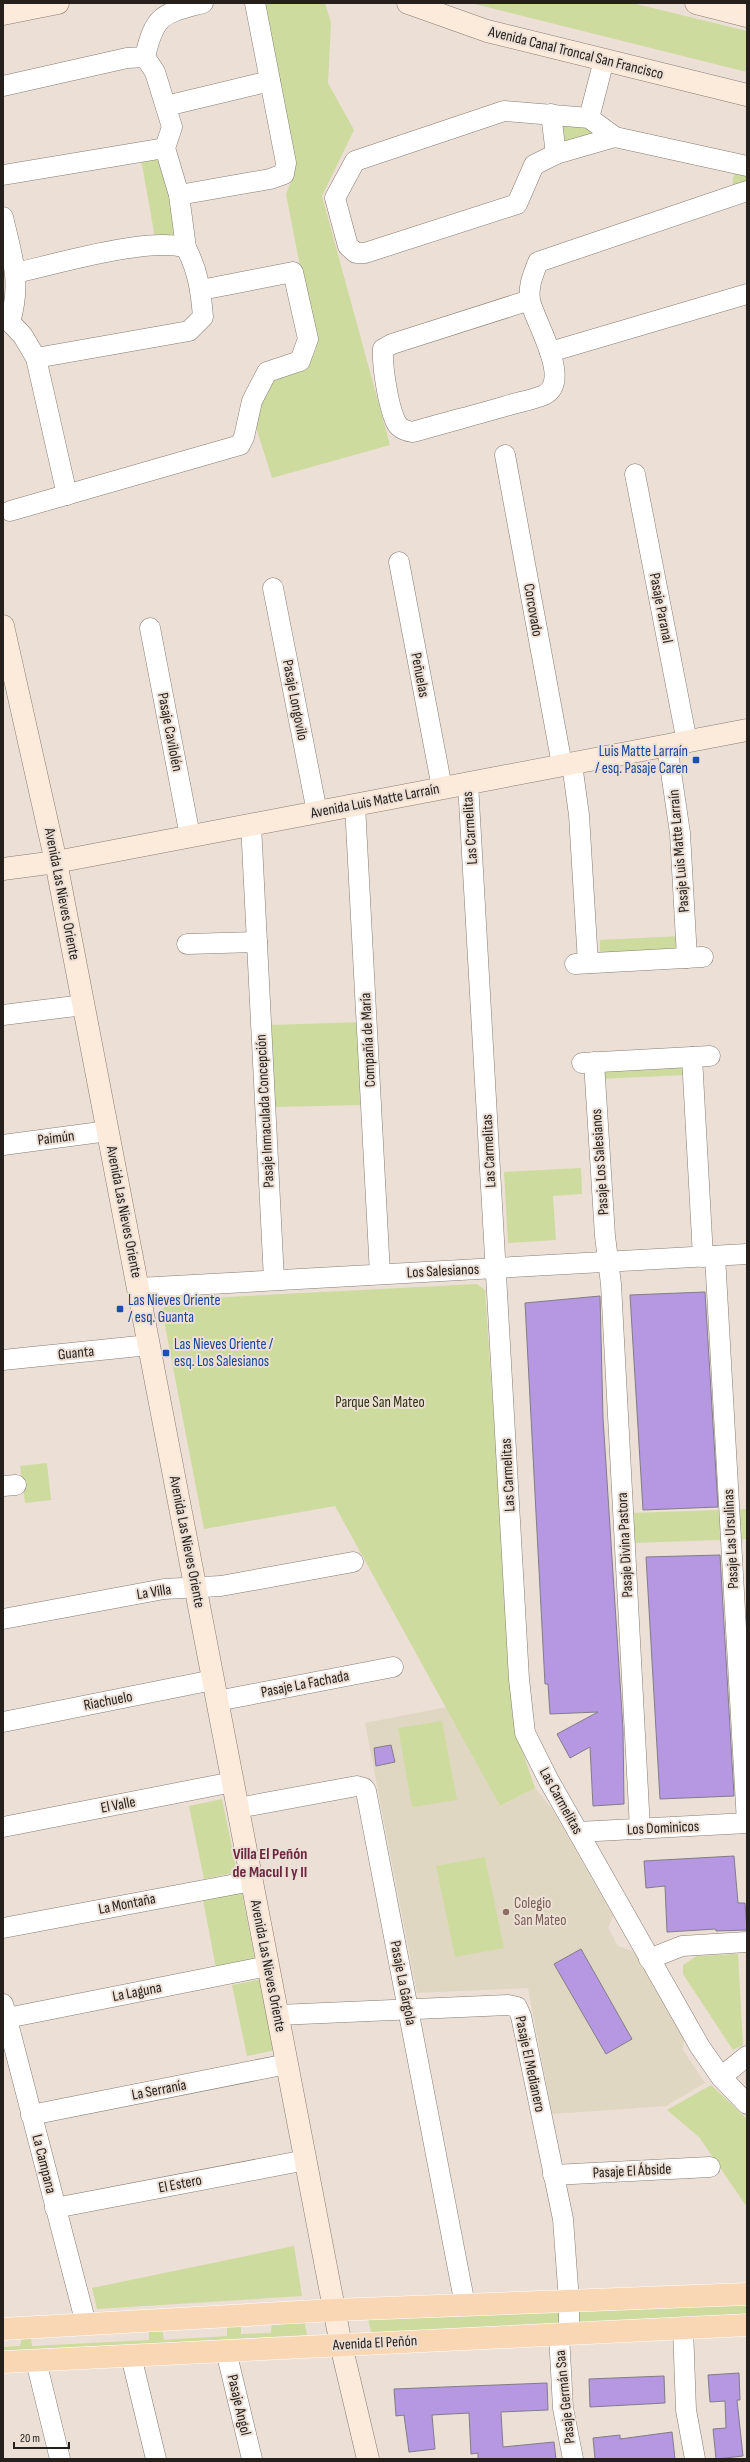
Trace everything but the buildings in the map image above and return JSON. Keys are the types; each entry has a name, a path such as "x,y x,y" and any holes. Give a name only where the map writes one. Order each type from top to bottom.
{"main road":[{"path":"3,2329 334,2310 747,2294"},
{"name":"Avenida El Peñón","path":"3,2362 747,2325"}],"street":[{"path":"3,14 58,3"},
{"path":"36,358 189,331 203,317 201,290 195,265 186,248 179,195 165,148 172,127 155,72 145,57 151,31 168,13 203,3"},
{"path":"179,195 270,179 284,174 286,163 255,3"},
{"name":"Avenida Canal Troncal San Francisco","path":"408,3 487,31 747,95"},
{"path":"696,3 747,16"},
{"path":"3,86 127,58 145,57"},
{"path":"589,118 604,60"},
{"path":"166,106 270,81"},
{"path":"530,300 392,344 383,349 382,362 396,422 404,431 413,432 544,395 552,388 555,377 550,352 530,300 530,283 538,262 739,194 741,165 614,137 589,118 504,111 355,161 335,198 348,246 356,253 365,253 517,204 534,165 556,154 614,137"},
{"path":"551,114 556,154"},
{"path":"3,175 165,148"},
{"path":"3,217 16,273 16,301 6,323 23,336 36,358 67,494"},
{"path":"16,273 161,243 186,248"},
{"path":"10,511 240,445 244,437 252,401 267,372 300,361 308,339 293,272 201,290"},
{"path":"550,352 747,294"},
{"name":"Corcovado","path":"505,455 567,764"},
{"name":"Pasaje Paranal","path":"635,474 677,743"},
{"name":"Peñuelas","path":"399,562 442,788"},
{"name":"Pasaje Longovilo","path":"273,588 316,812"},
{"name":"Avenida Las Nieves Oriente","path":"3,626 56,862 334,2310 368,2459"},
{"name":"Pasaje Cavilolén","path":"150,628 190,836"},
{"name":"Avenida Luis Matte Larraín","path":"3,868 56,862 747,730"},
{"name":"Pasaje Luis Matte Larraín","path":"567,764 579,815 581,964 695,958 680,833 677,743"},
{"name":"Las Carmelitas","path":"468,783 523,1721 531,1747 649,1959 700,2047 721,2077 747,2104"},
{"name":"Compañía de María","path":"355,805 380,1274"},
{"name":"Pasaje Inmaculada Concepción","path":"251,824 274,1280"},
{"path":"187,944 257,942"},
{"path":"3,1016 84,1004"},
{"name":"Pasaje Los Salesianos","path":"608,1262 588,1063 701,1057 709,1256"},
{"name":"Paimún","path":"3,1145 108,1131"},
{"name":"Los Salesianos","path":"138,1288 747,1254"},
{"name":"Pasaje Las Ursulinas","path":"709,1256 747,1823"},
{"name":"Pasaje Divina Pastora","path":"608,1262 611,1284 640,1829"},
{"name":"Guanta","path":"3,1360 149,1345"},
{"name":"La Villa","path":"3,1619 164,1589 221,1586 353,1562"},
{"name":"Pasaje La Fachada","path":"218,1701 393,1667"},
{"name":"Riachuelo","path":"3,1722 213,1680"},
{"name":"El Valle","path":"3,1828 233,1782"},
{"name":"Pasaje La Gárgola","path":"238,1808 357,1786 364,1788 368,1794 465,2305"},
{"name":"Los Dominicos","path":"578,1832 747,1823"},
{"name":"La Montaña","path":"3,1928 252,1881"},
{"path":"649,1959 682,1946 747,1942"},
{"name":"La Laguna","path":"5,2011 268,1966"},
{"name":"Pasaje El Medianero","path":"278,2015 508,2005 517,2007 521,2016 563,2219 569,2301 564,2334"},
{"name":"La Campana","path":"5,2011 86,2324"},
{"path":"721,2077 747,2056"},
{"name":"La Serranía","path":"31,2115 287,2064"},
{"name":"El Estero","path":"55,2208 306,2160"},
{"name":"Pasaje El Ábside","path":"553,2175 710,2167"},
{"path":"683,2328 686,2410 695,2459"},
{"name":"Pasaje Germán Saa","path":"564,2334 563,2408 573,2459"},
{"name":"Pasaje Angol","path":"226,2351 252,2459"},
{"path":"131,2356 156,2459"},
{"path":"36,2361 60,2459"}],"shaded area":[{"name":"Colegio San Mateo","path":"447,1707 500,1806 535,1788 552,1809 613,1916 608,1928 618,1946 635,1952 684,2037 683,2050 705,2083 666,2106 552,2114 528,1988 417,1993 365,1723"}],"green space":[{"path":"261,3 325,3 331,23 328,83 354,130 322,196 390,445 272,478 254,421 271,377 307,365 316,350 316,333 299,261 286,194 296,169"},
{"path":"471,3 632,3 747,31 747,72"},
{"path":"551,114 615,137 556,154"},
{"path":"161,156 183,232 155,238 141,159"},
{"path":"735,164 747,166 747,191 731,197"},
{"path":"680,936 681,950 600,954 600,940"},
{"path":"362,1022 364,1105 273,1107 271,1025"},
{"path":"684,1062 684,1075 599,1079 598,1066"},
{"path":"581,1168 582,1194 553,1196 556,1240 508,1243 504,1172"},
{"name":"Parque San Mateo","path":"477,1284 485,1290 515,1730 535,1788 500,1806 335,1506 204,1529 162,1310 169,1300"},
{"path":"47,1463 51,1500 25,1503 20,1466"},
{"path":"747,1509 747,1539 633,1543 632,1513"},
{"path":"442,1721 457,1800 412,1807 398,1728"},
{"path":"222,1799 237,1872 204,1879 189,1806"},
{"path":"485,1857 504,1948 455,1957 436,1866"},
{"path":"242,1893 255,1960 216,1968 203,1900"},
{"path":"738,1954 743,2045 733,2050 683,1974 683,1965 697,1956"},
{"path":"262,1979 276,2050 247,2056 232,1985"},
{"path":"711,2085 747,2119 747,2207 699,2137 667,2110"},
{"path":"294,2246 302,2296 97,2309 92,2288"},
{"path":"747,2303 747,2321 639,2327 371,2332 368,2319"},
{"path":"304,2320 307,2335 3,2352 3,2343 4,2347 20,2346 22,2338 31,2338 32,2346 149,2340 149,2330 162,2329 164,2340 227,2336 227,2327 241,2326 241,2334 271,2333 272,2321"}],"place":[{"name":"Luis Matte Larraín / esq. Pasaje Caren","path":"696,760"},
{"name":"Las Nieves Oriente / esq. Guanta","path":"120,1309"},
{"name":"Las Nieves Oriente / esq. Los Salesianos","path":"166,1353"},
{"name":"Colegio San Mateo","path":"506,1912"}],"district":[{"name":"Villa El Peñón de Macul I y II","path":"270,1863"}]}
